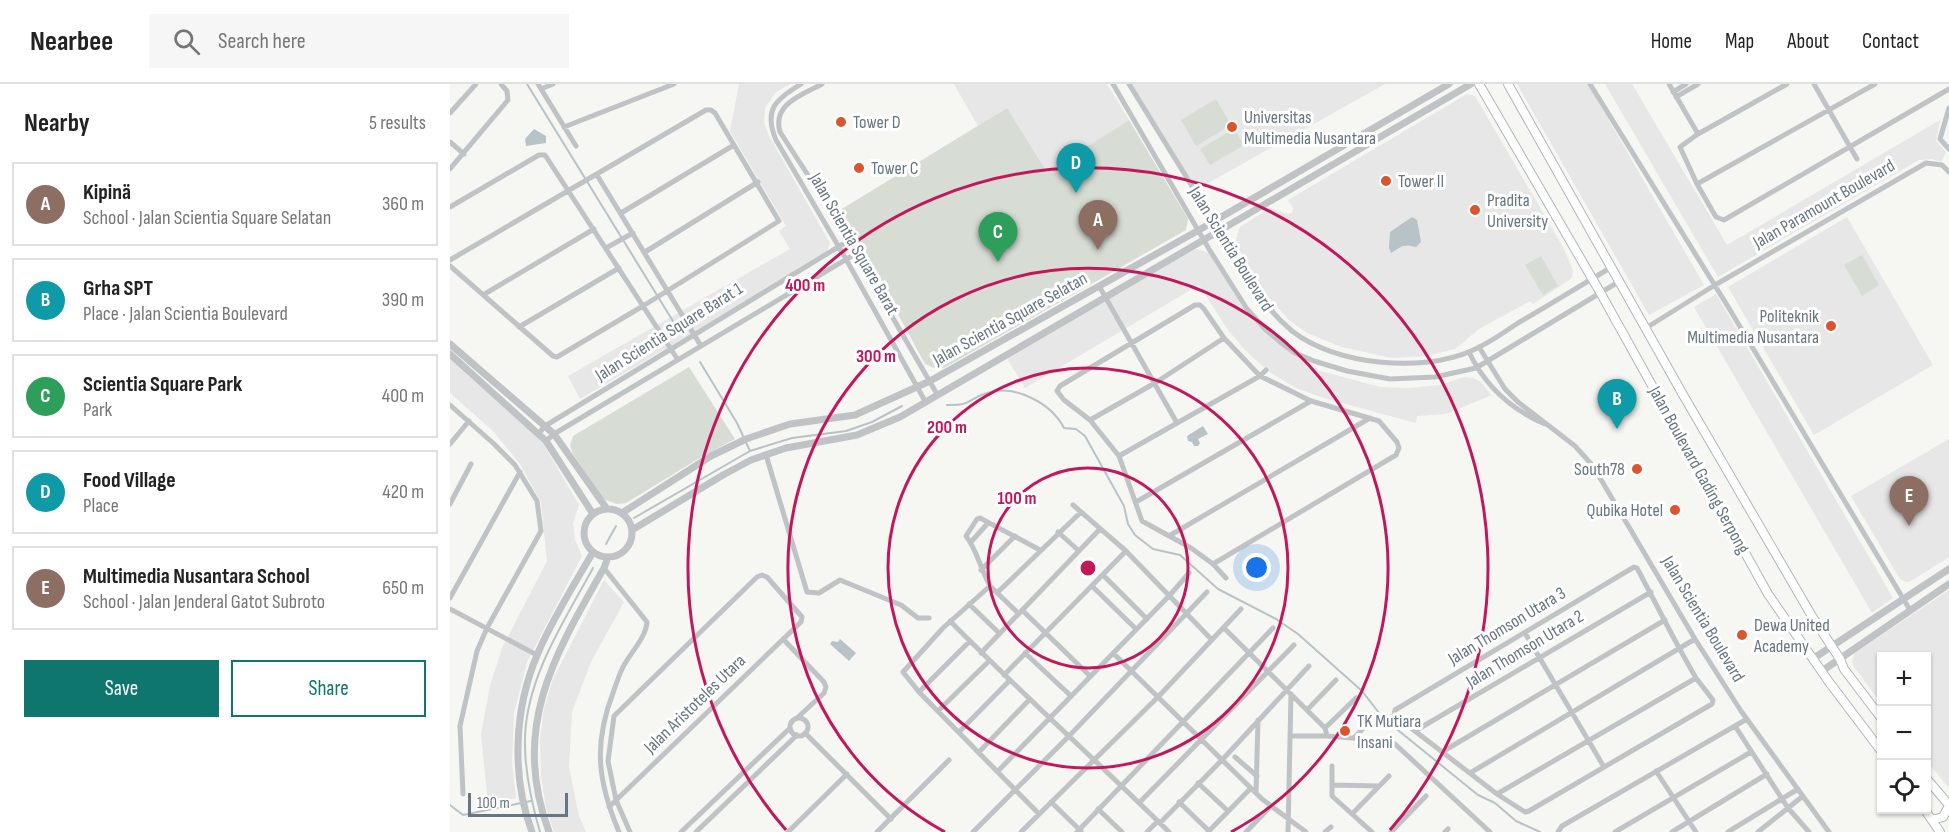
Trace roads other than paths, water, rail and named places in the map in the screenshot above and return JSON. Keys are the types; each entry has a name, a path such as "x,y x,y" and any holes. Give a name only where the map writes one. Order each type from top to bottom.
{"main road":[{"name":"Jalan Boulevard Gading Serpong","path":"1479,84 1600,292 1768,594 1877,747"},
{"name":"Jalan Boulevard Gading Serpong","path":"1508,84 1646,328 1844,669 1877,714"},
{"path":"1931,784 1949,806 1943,817 1932,820"},
{"path":"1928,814 1940,832"}],"street":[{"path":"450,113 476,84"},
{"path":"450,169 508,100 507,91 501,84"},
{"path":"552,84 539,86 576,146"},
{"path":"564,127 673,84"},
{"name":"Jalan Scientia Square Barat","path":"801,84 777,101 772,109 770,126 925,401"},
{"name":"Jalan Scientia Square Barat","path":"822,84 789,103 777,122 780,132 837,222 937,394"},
{"name":"Jalan Scientia Boulevard","path":"1113,84 1203,239 1247,309 1265,329 1295,353 1347,371 1390,379 1435,377 1476,368 1620,281"},
{"name":"Jalan Scientia Boulevard","path":"1129,84 1261,298 1293,332 1311,343 1360,359 1396,364 1431,363 1479,347 1612,267"},
{"name":"Jalan Scientia Square Selatan","path":"622,513 711,456 746,439 790,424 855,415 930,381 1213,222 1449,84"},
{"name":"Jalan Scientia Square Selatan","path":"632,530 723,475 766,455 786,448 857,435 900,417 1471,84"},
{"path":"1590,84 1715,285 1910,610"},
{"path":"1669,84 1698,134"},
{"path":"1675,94 1686,84"},
{"path":"1675,94 1698,84"},
{"path":"1787,84 1682,144 1680,151 1716,217 1720,220 1724,220 1949,88"},
{"path":"1814,84 1857,159"},
{"path":"1697,184 1875,84"},
{"path":"1949,108 1940,139 1949,149"},
{"path":"450,260 706,110 715,113 779,220 643,306 555,357 450,267"},
{"path":"450,142 464,154"},
{"path":"621,213 734,145"},
{"path":"450,207 544,154 678,360"},
{"name":"Jalan Paramount Boulevard","path":"1646,328 1715,285 1926,163 1941,165 1949,172"},
{"path":"594,176 621,213 630,234 645,252 665,291 701,346"},
{"path":"645,252 758,182"},
{"path":"828,228 837,222"},
{"path":"483,295 594,229"},
{"path":"606,248 630,234"},
{"name":"Jalan Scientia Square Barat 1","path":"538,433 545,426 670,348 848,241"},
{"name":"Jalan Scientia Square Barat 1","path":"546,441 554,434 855,254"},
{"path":"519,327 619,268"},
{"path":"1099,286 1177,423"},
{"path":"1213,564 1398,453 1399,448 1397,442 1379,421 1311,401 1260,376 1224,338 1204,309 1196,305 1060,386 1057,391 1059,396 1090,420 1119,456 1142,521 1213,564 1226,578"},
{"path":"1090,420 1155,383 1224,338"},
{"path":"450,344 554,434 608,509"},
{"name":"Jalan Scientia Boulevard","path":"1479,347 1505,389 1518,402 1581,451 1593,466 1693,640 1829,832"},
{"path":"1324,363 1328,349"},
{"name":"Jalan Scientia Boulevard","path":"1469,352 1476,368 1498,395 1513,408 1549,425"},
{"path":"450,354 546,441 593,514"},
{"path":"1119,456 1260,376 1266,370"},
{"path":"1136,502 1311,401"},
{"path":"450,405 493,443 520,472 537,501 541,531 487,628 477,651 460,726 463,794"},
{"path":"1170,536 1370,418"},
{"path":"450,444 469,421"},
{"path":"766,455 807,592 819,593 840,580 901,605 918,618 929,618"},
{"path":"450,504 471,464"},
{"path":"450,598 520,472"},
{"path":"1073,505 1126,551 1212,640"},
{"path":"608,509 622,513 632,530 628,546 616,556 608,557 592,552 584,533 585,526 593,514 608,509"},
{"path":"998,592 1081,512"},
{"path":"1040,550 980,518 966,534 990,586 1045,632 1090,676"},
{"path":"971,542 988,523"},
{"path":"981,653 1078,550 1100,530"},
{"path":"1058,532 1078,550"},
{"path":"981,570 1015,537"},
{"path":"1004,675 1104,576 1126,551"},
{"path":"532,832 524,807 518,744 525,694 537,655 592,552"},
{"path":"549,832 540,807 535,759 535,725 540,701 565,637 608,557"},
{"name":"Jalan Thomson Utara 3","path":"1415,731 1395,716 1395,710 1635,567 1650,592"},
{"path":"604,568 643,617 646,626 622,668 606,711 599,761 605,795 619,832"},
{"path":"1814,658 1949,569"},
{"path":"998,771 1189,573"},
{"name":"Jalan Aristoteles Utara","path":"609,807 801,622 802,616 766,577 762,575 758,577 614,716"},
{"path":"1104,576 1147,619"},
{"path":"1822,671 1949,584"},
{"path":"990,586 950,621 903,671 920,692 1039,814"},
{"path":"1093,587 1136,629"},
{"path":"973,832 1207,592"},
{"path":"1415,731 1521,811 1529,811 1712,704 1713,700 1696,678 1650,592"},
{"name":"Jalan Thomson Utara 2","path":"1415,731 1650,592"},
{"path":"969,604 999,633"},
{"path":"450,609 537,655"},
{"path":"1021,832 1158,697 1241,609"},
{"path":"1442,752 1665,620"},
{"path":"950,621 1169,832"},
{"path":"1224,628 1325,728 1327,736"},
{"path":"1051,802 1079,831 1273,628"},
{"path":"1525,633 1604,767"},
{"path":"681,832 824,693 826,687 824,682 783,639"},
{"path":"1470,772 1693,640"},
{"path":"920,692 970,641"},
{"path":"1139,803 1294,645"},
{"path":"1025,653 1071,696"},
{"path":"1113,653 1183,721 1200,741 1270,807 1306,832"},
{"path":"939,711 989,661"},
{"path":"1147,832 1222,760 1258,720 1288,692 1309,666"},
{"path":"1497,794 1696,678"},
{"path":"959,732 1010,680"},
{"path":"1307,710 1336,680"},
{"path":"1287,831 1290,736 1288,692"},
{"path":"1325,728 1356,698"},
{"path":"979,752 1030,699"},
{"path":"606,711 614,716 608,761 616,800 630,832"},
{"path":"696,832 797,735 805,733 808,728 807,722 796,718"},
{"path":"1558,832 1562,826 1747,719"},
{"path":"1256,793 1258,720"},
{"path":"1354,738 1369,722"},
{"path":"1736,725 1788,808 1809,832"},
{"path":"790,728 792,733 797,735"},
{"path":"805,733 891,819"},
{"path":"1290,736 1327,736 1389,741 1490,832"},
{"path":"1615,832 1751,752"},
{"path":"1235,757 1257,776"},
{"path":"877,832 949,760"},
{"path":"1332,766 1332,796 1372,832"},
{"path":"1656,771 1696,832"},
{"path":"788,832 846,774"},
{"path":"1672,832 1767,774"},
{"path":"1352,814 1389,776"},
{"path":"1198,783 1228,811"},
{"path":"1332,785 1379,786"},
{"path":"1179,802 1209,831 1251,788"},
{"path":"1728,832 1798,789"},
{"path":"721,793 728,801"},
{"path":"1391,832 1426,796"},
{"path":"1758,832 1803,796"},
{"path":"1246,832 1270,807"},
{"path":"1098,809 1122,832"},
{"path":"1764,811 1771,822"},
{"path":"1325,832 1330,827"}],"waterway":[{"path":"527,84 676,326"},
{"path":"700,362 737,423 750,451"},
{"path":"947,405 965,403 987,393 1009,391 1041,404 1058,419 1064,428 1076,429 1085,436 1124,506 1128,524 1135,535 1153,549 1180,555 1218,589 1276,619 1298,634 1362,691 1383,718 1478,795 1495,803 1516,821 1540,832"},
{"path":"634,518 750,451 792,438 846,431 872,422 902,406"},
{"path":"606,544 616,526"},
{"path":"540,832 527,773 525,749 527,714 549,649 593,568"},
{"path":"450,805 463,815 531,801"}],"place":[{"name":"Tower D","path":"841,122"},
{"name":"Universitas Multimedia Nusantara","path":"1232,127"},
{"name":"Tower C","path":"859,168"},
{"name":"Tower II","path":"1386,181"},
{"name":"Food Village","path":"1076,193"},
{"name":"Pradita University","path":"1475,210"},
{"name":"Kipinä","path":"1098,250"},
{"name":"Scientia Square Park","path":"998,262"},
{"name":"Politeknik Multimedia Nusantara","path":"1831,326"},
{"name":"Grha SPT","path":"1617,429"},
{"name":"South78","path":"1637,469"},
{"name":"Qubika Hotel","path":"1675,510"},
{"name":"Multimedia Nusantara School","path":"1909,526"},
{"name":"Dewa United Academy","path":"1742,635"},
{"name":"TK Mutiara Insani","path":"1345,731"}]}
